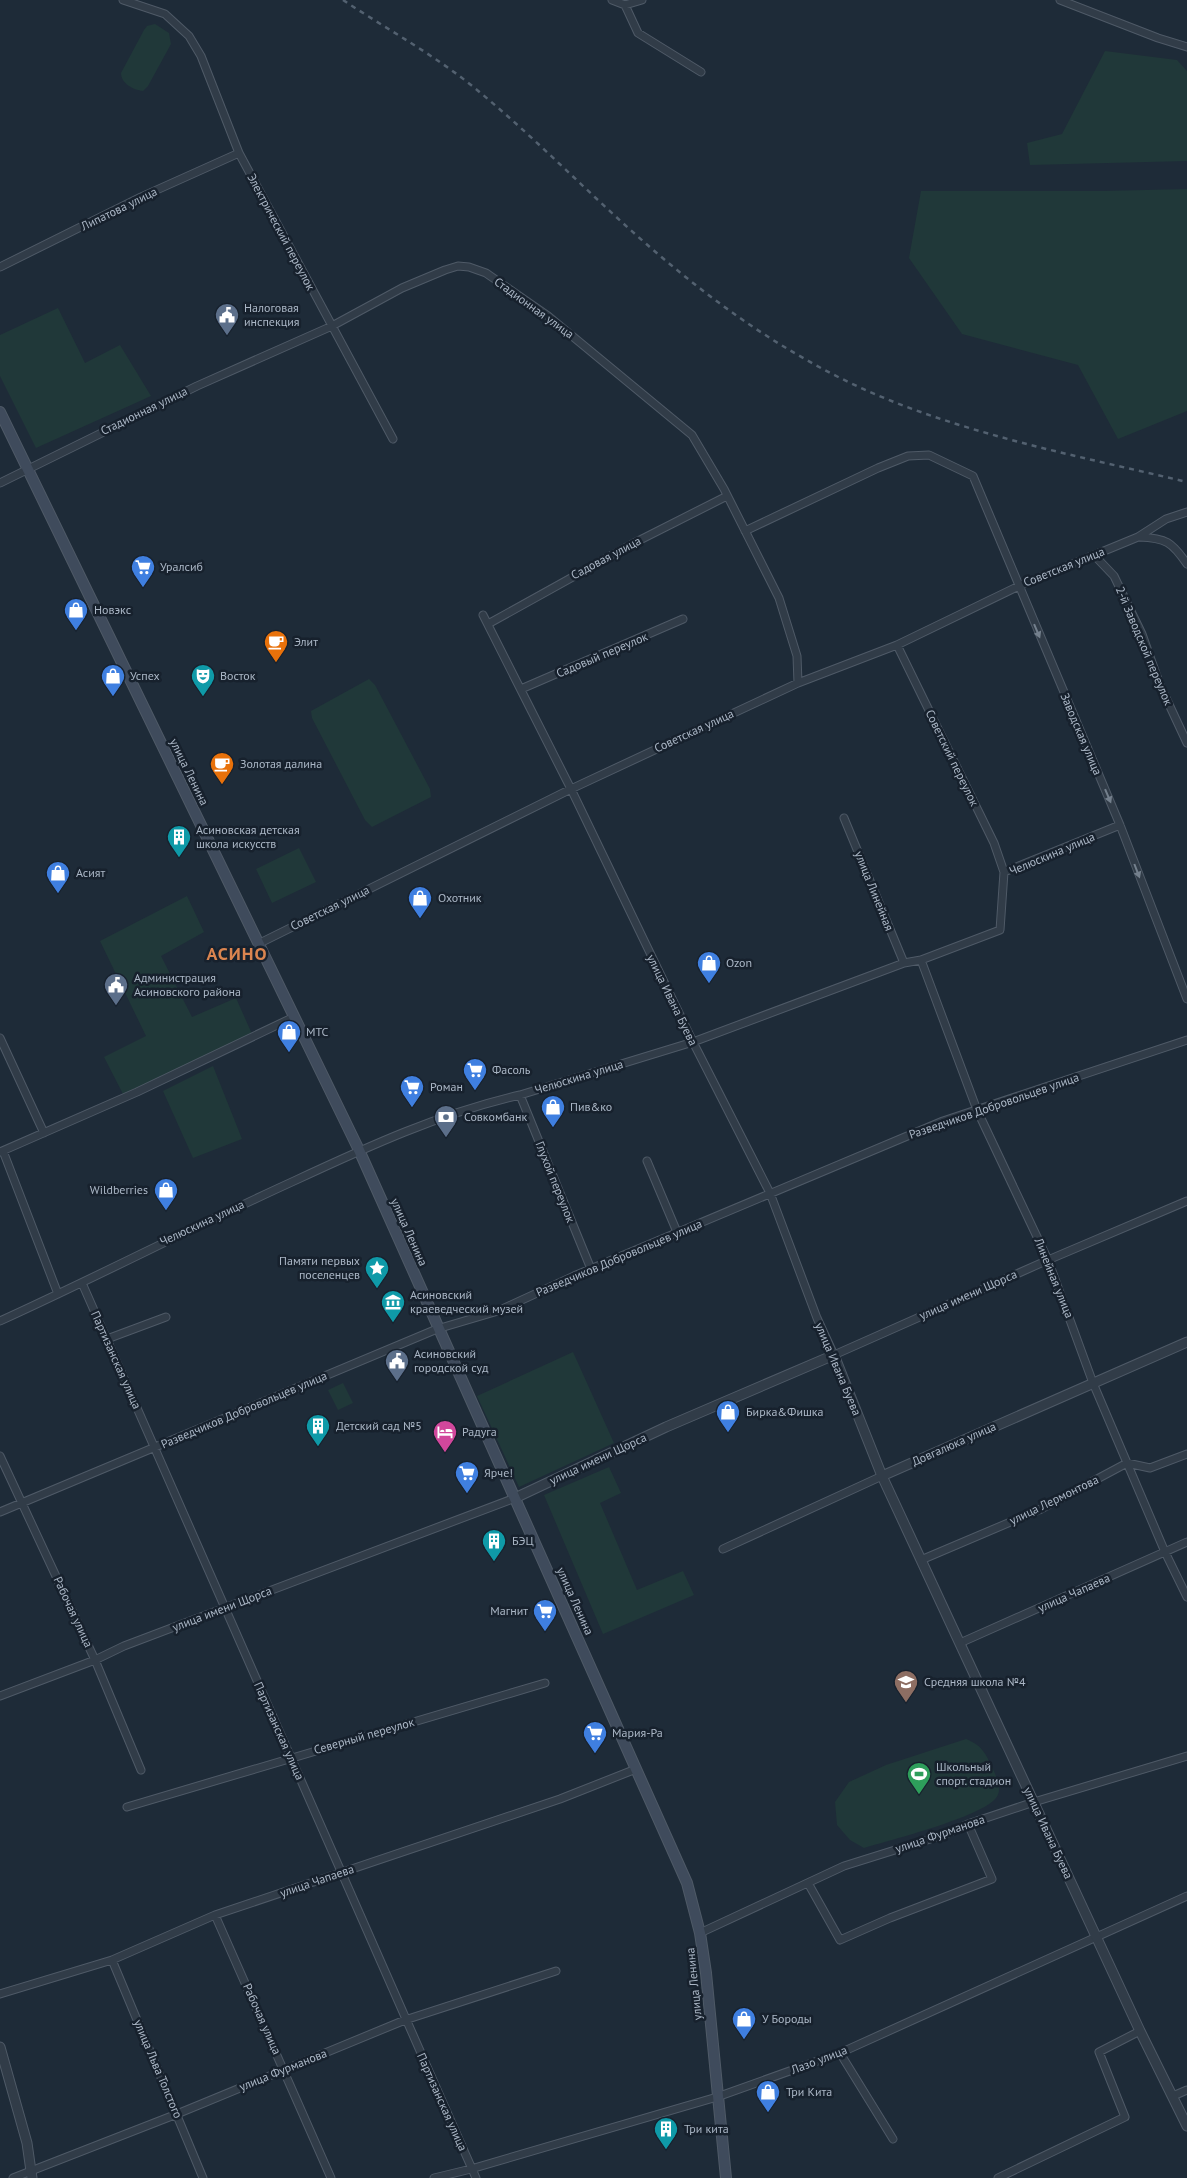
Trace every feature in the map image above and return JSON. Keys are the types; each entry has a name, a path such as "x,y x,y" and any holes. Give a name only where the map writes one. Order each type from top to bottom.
{"main road":[{"name":"улица Ленина","path":"0,412 359,1150 437,1329 516,1498 687,1883 700,1933 706,1973 726,2178"}],"street":[{"name":"Электрический переулок","path":"123,0 165,14 189,36 201,56 239,153 393,439"},
{"path":"612,0 625,6 638,34 701,72"},
{"path":"1060,0 1158,38 1187,47"},
{"path":"625,6 641,1"},
{"name":"Липатова улица","path":"0,267 141,197 239,153"},
{"name":"Стадионная улица","path":"0,483 197,386 332,326 402,288 445,270 458,266 469,266 486,273 548,316 692,435 727,496 779,598 797,656 798,682"},
{"name":"Заводская улица","path":"745,531 878,468 908,456 930,455 973,476 1120,825 1187,999"},
{"name":"Садовая улица","path":"488,624 634,543 727,496"},
{"name":"Советская улица","path":"258,944 571,789 798,682 896,645 1018,586 1138,537 1166,519 1187,512"},
{"path":"1138,537 1160,538 1175,546 1187,564"},
{"name":"2-й Заводской переулок","path":"1094,555 1114,576 1142,634 1160,685 1187,743"},
{"name":"улица Ивана Буева","path":"483,615 571,789 693,1042 770,1193 817,1318 834,1354 882,1476 1140,2030 1187,2126"},
{"name":"Садовый переулок","path":"521,689 683,619"},
{"name":"Советский переулок","path":"896,645 994,843 1004,872"},
{"name":"улица Линейная","path":"844,818 904,963"},
{"name":"Челюскина улица","path":"0,1321 82,1283 178,1234 396,1134 492,1102 693,1042 904,963 921,960 1000,930 1004,872 1120,825"},
{"name":"Линейная улица","path":"921,960 977,1110 1048,1260 1093,1384 1165,1552 1187,1597"},
{"path":"58,1294 1,1152 137,1092 294,1017"},
{"path":"0,1038 44,1133"},
{"name":"Разведчиков Добровольцев улица","path":"0,1512 437,1329 498,1311 591,1268 943,1121 1187,1040"},
{"name":"Глухой переулок","path":"520,1095 591,1268"},
{"path":"647,1161 677,1232"},
{"name":"улица имени Щорса","path":"0,1696 96,1660 124,1646 516,1498 666,1427 1187,1201"},
{"name":"Партизанская улица","path":"82,1283 156,1448 224,1608 343,1872 405,2020 476,2178"},
{"path":"107,1339 166,1317"},
{"name":"Довгалюка улица","path":"723,1549 882,1476 1187,1342"},
{"path":"1127,1463 1150,1468 1187,1454"},
{"name":"Рабочая улица","path":"0,1456 96,1660 141,1770"},
{"name":"улица Лермонтова","path":"921,1560 1041,1509 1127,1463"},
{"name":"улица Чапаева","path":"960,1643 1187,1542"},
{"name":"Северный переулок","path":"127,1808 291,1757 545,1683"},
{"name":"улица Фурманова","path":"700,1933 844,1866 946,1834 968,1824 1034,1802 1187,1756"},
{"name":"улица Чапаева","path":"0,1994 112,1960 215,1915 560,1799 636,1770"},
{"path":"808,1884 840,1940 890,1918 992,1879 968,1824"},
{"name":"Лазо улица","path":"434,2178 471,2169 717,2097 840,2053 1187,1896"},
{"name":"Рабочая улица","path":"215,1915 332,2178"},
{"name":"улица Льва Толстого","path":"112,1960 203,2178"},
{"name":"улица Фурманова","path":"13,2178 32,2174 405,2020 556,1971"},
{"path":"998,2178 1125,2117 1099,2052 1140,2030"},
{"path":"0,2047 27,2143 32,2174"},
{"path":"840,2053 893,2139"},
{"path":"1173,2096 1187,2090"}],"green space":[{"path":"155,24 169,33 171,44 148,86 143,91 132,88 125,83 121,73 144,30 147,26"},
{"path":"1105,51 1177,60 1187,71 1187,161 1030,165 1027,143 1062,134"},
{"path":"1187,189 1187,411 1118,439 1078,365 962,334 909,258 921,191"},
{"path":"58,308 85,363 120,345 151,396 36,448 0,376 0,335"},
{"path":"369,679 375,685 430,789 431,797 372,827 365,820 312,718 311,711"},
{"path":"299,848 316,882 272,903 256,869"},
{"path":"187,896 204,932 161,956 192,1017 236,998 252,1034 123,1094 104,1057 146,1036 100,941"},
{"path":"213,1066 242,1139 193,1158 163,1091"},
{"path":"573,1352 614,1443 519,1487 477,1396"},
{"path":"343,1383 353,1403 338,1410 328,1390"},
{"path":"609,1467 621,1493 600,1503 637,1590 683,1571 694,1595 603,1634 544,1495"},
{"name":"Школьный спорт. стадион","path":"966,1739 976,1744 983,1751 997,1779 998,1795 987,1805 955,1820 864,1848 850,1840 837,1825 835,1802 849,1782 886,1765"}],"railway":[{"path":"343,0 456,73 522,129 620,221 671,265 736,315 805,359 849,383 895,403 943,420 1040,447 1187,482"}],"place":[{"name":"Налоговая инспекция","path":"227,336"},
{"name":"Уралсиб","path":"143,588"},
{"name":"Новэкс","path":"76,631"},
{"name":"Элит","path":"276,663"},
{"name":"Успех","path":"113,697"},
{"name":"Восток","path":"203,697"},
{"name":"Золотая далина","path":"222,785"},
{"name":"Асиновская детская школа искусств","path":"179,858"},
{"name":"Асият","path":"58,894"},
{"name":"Охотник","path":"420,919"},
{"name":"Ozon","path":"709,984"},
{"name":"Администрация Асиновского района","path":"116,1006"},
{"name":"МТС","path":"289,1053"},
{"name":"Фасоль","path":"475,1091"},
{"name":"Роман","path":"412,1108"},
{"name":"Пив&ко","path":"553,1128"},
{"name":"Совкомбанк","path":"446,1138"},
{"name":"Wildberries","path":"166,1211"},
{"name":"Памяти первых поселенцев","path":"377,1289"},
{"name":"Асиновский краеведческий музей","path":"393,1323"},
{"name":"Асиновский городской суд","path":"397,1382"},
{"name":"Бирка&Фишка","path":"728,1433"},
{"name":"Детский сад №5","path":"318,1447"},
{"name":"Радуга","path":"445,1453"},
{"name":"Ярче!","path":"467,1494"},
{"name":"БЭЦ","path":"494,1562"},
{"name":"Магнит","path":"545,1632"},
{"name":"Средняя школа №4","path":"906,1703"},
{"name":"Мария-Ра","path":"595,1754"},
{"name":"Школьный спорт. стадион","path":"919,1795"},
{"name":"У Бороды","path":"744,2040"},
{"name":"Три Кита","path":"768,2113"},
{"name":"Три кита","path":"666,2150"}],"district":[{"name":"АСИНО","path":"237,954"}]}
